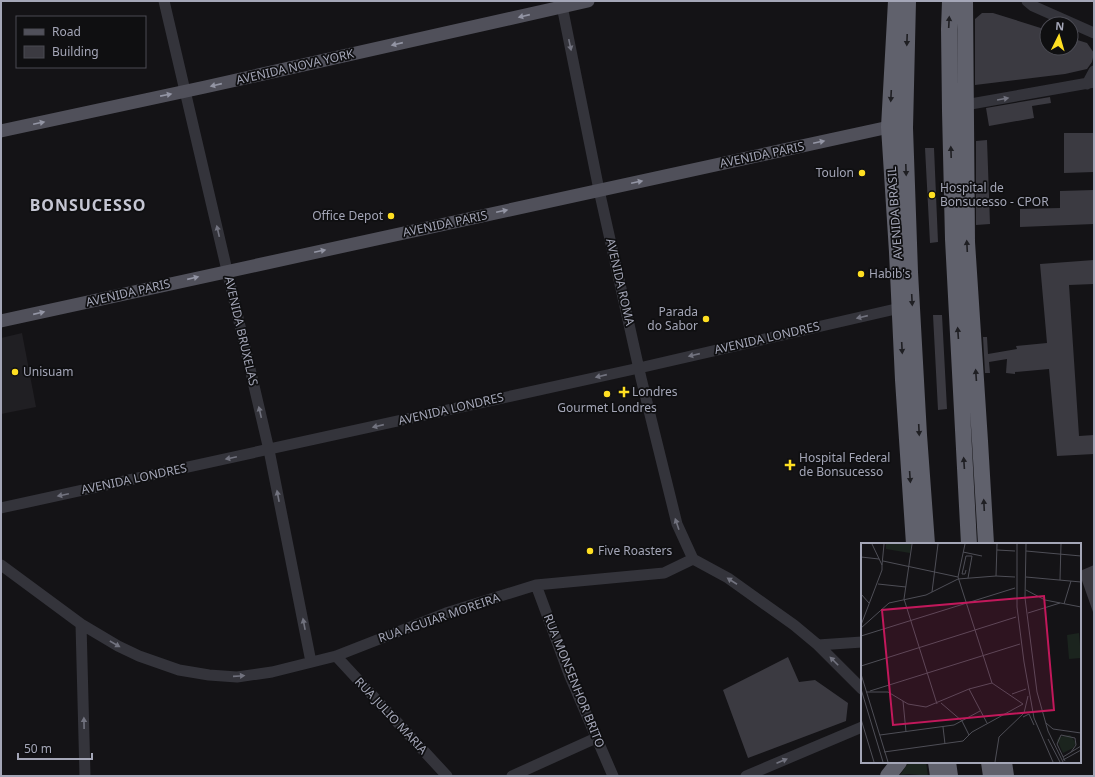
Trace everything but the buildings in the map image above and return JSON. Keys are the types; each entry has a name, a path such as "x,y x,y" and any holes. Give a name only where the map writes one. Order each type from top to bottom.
{"highway":[{"name":"AVENIDA BRASIL","path":"896,1 889,127 914,543"},
{"name":"AVENIDA BRASIL","path":"908,1 905,143 919,435 927,543"},
{"path":"950,1 950,111 953,239 969,543"},
{"path":"965,1 967,242 986,543"},
{"path":"888,776 898,763"},
{"path":"936,763 938,776"},
{"path":"948,763 950,776"},
{"path":"989,763 991,776"},
{"path":"1004,763 1006,776"}],"main road":[{"name":"AVENIDA NOVA YORK","path":"1,131 185,91 561,4 588,1"},
{"name":"AVENIDA PARIS","path":"1,321 889,127"}],"street":[{"name":"AVENIDA BRUXELAS","path":"164,1 269,450 311,662"},
{"path":"1027,1 1033,6 1094,33"},
{"name":"AVENIDA ROMA","path":"561,4 599,190 639,368 677,524 693,559"},
{"path":"965,105 1091,83 1094,71"},
{"name":"AVENIDA LONDRES","path":"1,508 639,368 900,308"},
{"path":"693,559 742,587 794,625 818,645 861,688"},
{"name":"RUA AGUIAR MOREIRA","path":"1,565 81,624 118,646 139,656 179,670 209,675 237,677 272,672 336,656 446,613 536,585 664,573 693,559"},
{"name":"RUA MONSENHOR BRITO","path":"536,585 569,674 613,776"},
{"path":"81,624 85,776"},
{"path":"818,645 861,642"},
{"name":"RUA JULIO MARIA","path":"336,656 447,776"},
{"path":"746,776 861,727"},
{"path":"512,776 596,738"}],"shaded area":[{"name":"Unisuam","path":"22,333 36,407 1,414 1,338"},
{"path":"908,763 926,763 928,776 909,774 900,775"}],"place":[{"name":"Toulon","path":"862,173"},
{"name":"Hospital de Bonsucesso - CPOR","path":"932,195"},
{"name":"Office Depot","path":"391,216"},
{"name":"Habib's","path":"861,274"},
{"name":"Parada do Sabor","path":"706,319"},
{"name":"Unisuam","path":"15,372"},
{"name":"Londres","path":"624,392"},
{"name":"Gourmet Londres","path":"607,394"},
{"name":"Hospital Federal de Bonsucesso","path":"790,465"},
{"name":"Five Roasters","path":"590,551"}],"district":[{"name":"BONSUCESSO","path":"88,205"}]}
